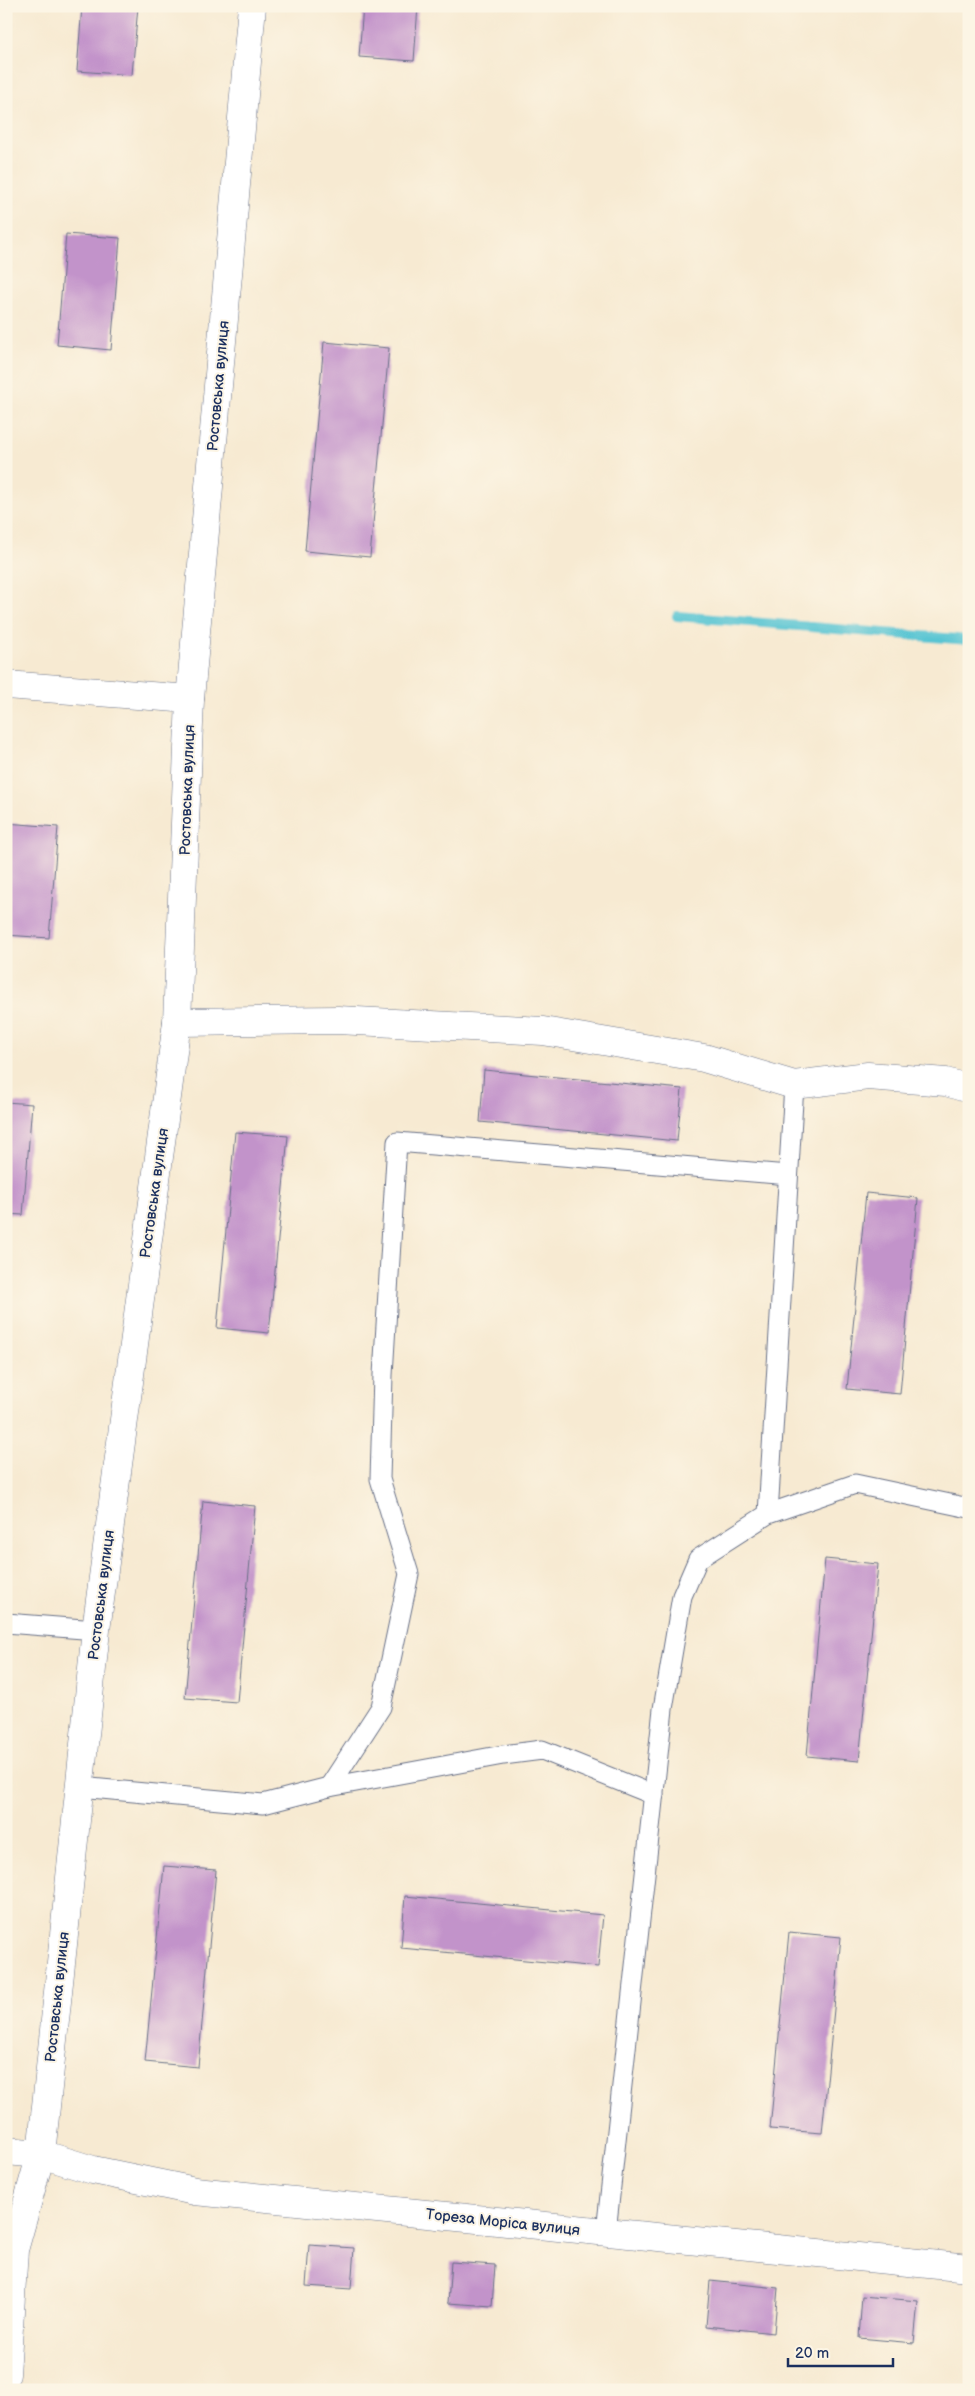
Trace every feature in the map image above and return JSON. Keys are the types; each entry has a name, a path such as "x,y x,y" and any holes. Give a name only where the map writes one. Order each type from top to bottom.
{"street":[{"name":"Ростовська вулиця","path":"6,2374 14,2250 41,2154 96,1630 177,1022 190,700 252,6"},
{"path":"6,685 190,700"},
{"path":"177,1022 338,1020 543,1031 704,1058 794,1085 868,1076 946,1082 969,1089"},
{"name":"Тореза Моріса вулиця","path":"6,2151 41,2154 93,2170 195,2191 969,2268"}],"lane":[{"path":"768,1514 794,1085"},
{"path":"329,1786 381,1707 409,1574 380,1479 383,1376 397,1142 788,1175"},
{"path":"606,2232 663,1709 682,1596 698,1559 768,1514 855,1484 969,1508"},
{"path":"6,1623 96,1630"},
{"path":"80,1787 263,1804 329,1786 542,1750 654,1794"}],"building":[{"path":"82,6 138,6 132,75 77,71"},
{"path":"363,6 418,6 414,61 359,57"},
{"path":"66,234 120,238 111,350 57,345"},
{"path":"324,342 389,348 370,557 305,551"},
{"path":"6,823 58,827 49,938 6,935"},
{"path":"484,1070 682,1089 677,1141 480,1122"},
{"path":"6,1102 32,1104 23,1215 6,1214"},
{"path":"235,1132 288,1136 269,1333 217,1328"},
{"path":"866,1193 918,1198 900,1394 847,1389"},
{"path":"203,1501 255,1506 237,1702 185,1698"},
{"path":"825,1559 878,1564 859,1761 807,1756"},
{"path":"164,1866 216,1870 198,2067 145,2062"},
{"path":"405,1896 603,1915 598,1967 401,1948"},
{"path":"789,1932 841,1937 822,2133 770,2129"},
{"path":"309,2245 354,2248 351,2289 306,2286"},
{"path":"451,2262 495,2265 492,2306 448,2303"},
{"path":"710,2281 778,2288 774,2333 706,2326"},
{"path":"862,2296 918,2301 914,2343 859,2338"}],"waterway":[{"path":"677,616 969,640"}]}
